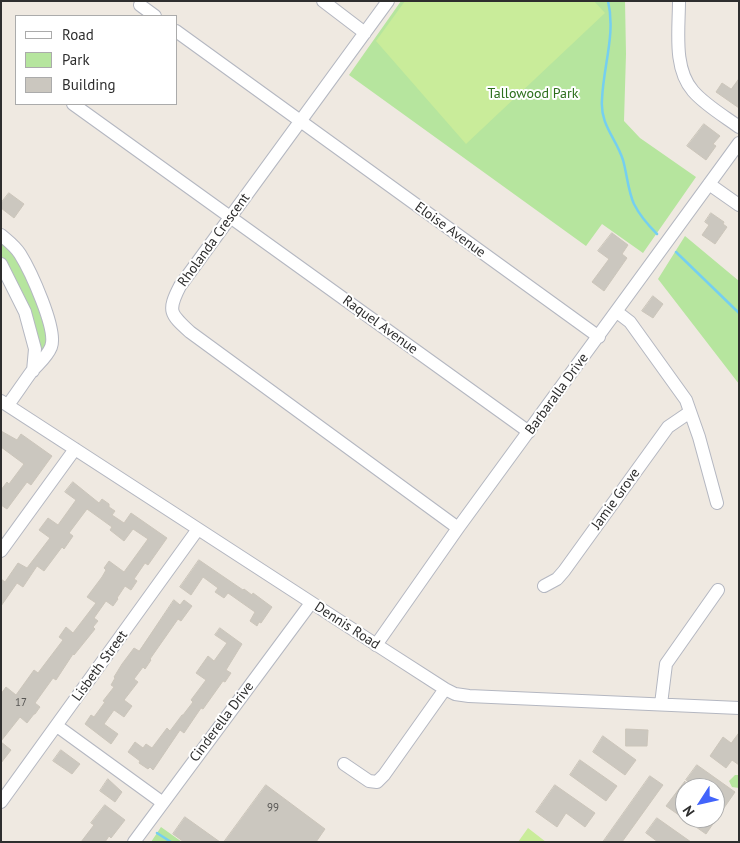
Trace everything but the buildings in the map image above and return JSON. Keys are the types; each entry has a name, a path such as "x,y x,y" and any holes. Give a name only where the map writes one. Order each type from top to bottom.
{"street":[{"path":"323,1 365,33"},
{"name":"Rholanda Crescent","path":"388,1 180,286 173,300 171,310 177,321 198,338 458,528"},
{"path":"679,1 682,72 692,90 705,102 739,126"},
{"path":"140,5 154,15"},
{"name":"Eloise Avenue","path":"178,33 599,337"},
{"name":"Raquel Avenue","path":"73,105 529,432"},
{"name":"Barbaralla Drive","path":"376,645 458,528 739,143"},
{"path":"709,184 739,205"},
{"path":"1,235 13,244 21,256 46,311 52,334 51,347 44,358 4,403"},
{"path":"1,264 25,312 35,349 33,371"},
{"path":"617,312 630,322 686,400 699,437 717,503"},
{"name":"Dennis Road","path":"4,403 376,645 455,694 739,708"},
{"name":"Jamie Grove","path":"544,586 557,579 564,572 668,427 678,418 690,412"},
{"path":"1,551 75,449"},
{"name":"Lisbeth Street","path":"1,802 198,529"},
{"path":"661,704 666,664 718,590"},
{"name":"Cinderella Drive","path":"134,842 311,603"},
{"path":"344,764 369,781 377,782 384,775 445,689"},
{"path":"57,726 163,802"}],"green space":[{"name":"Tallowood Park","path":"401,1 625,1 624,121 640,138 696,177 643,253 602,224 586,246 349,75"},
{"path":"405,1 594,1 605,13 466,144 376,41"},
{"path":"685,236 739,281 739,384 658,279"},
{"path":"1,240 18,258 42,310 49,339 42,355 1,257"},
{"path":"735,775 739,775 739,788 732,787 729,781"},
{"path":"161,827 182,842 151,842"},
{"path":"528,828 546,842 518,842"}],"waterway":[{"path":"608,1 611,26 603,88 603,117 623,160 634,204 644,220 657,234"},
{"path":"676,252 739,313"},
{"path":"157,833 171,842"}]}
